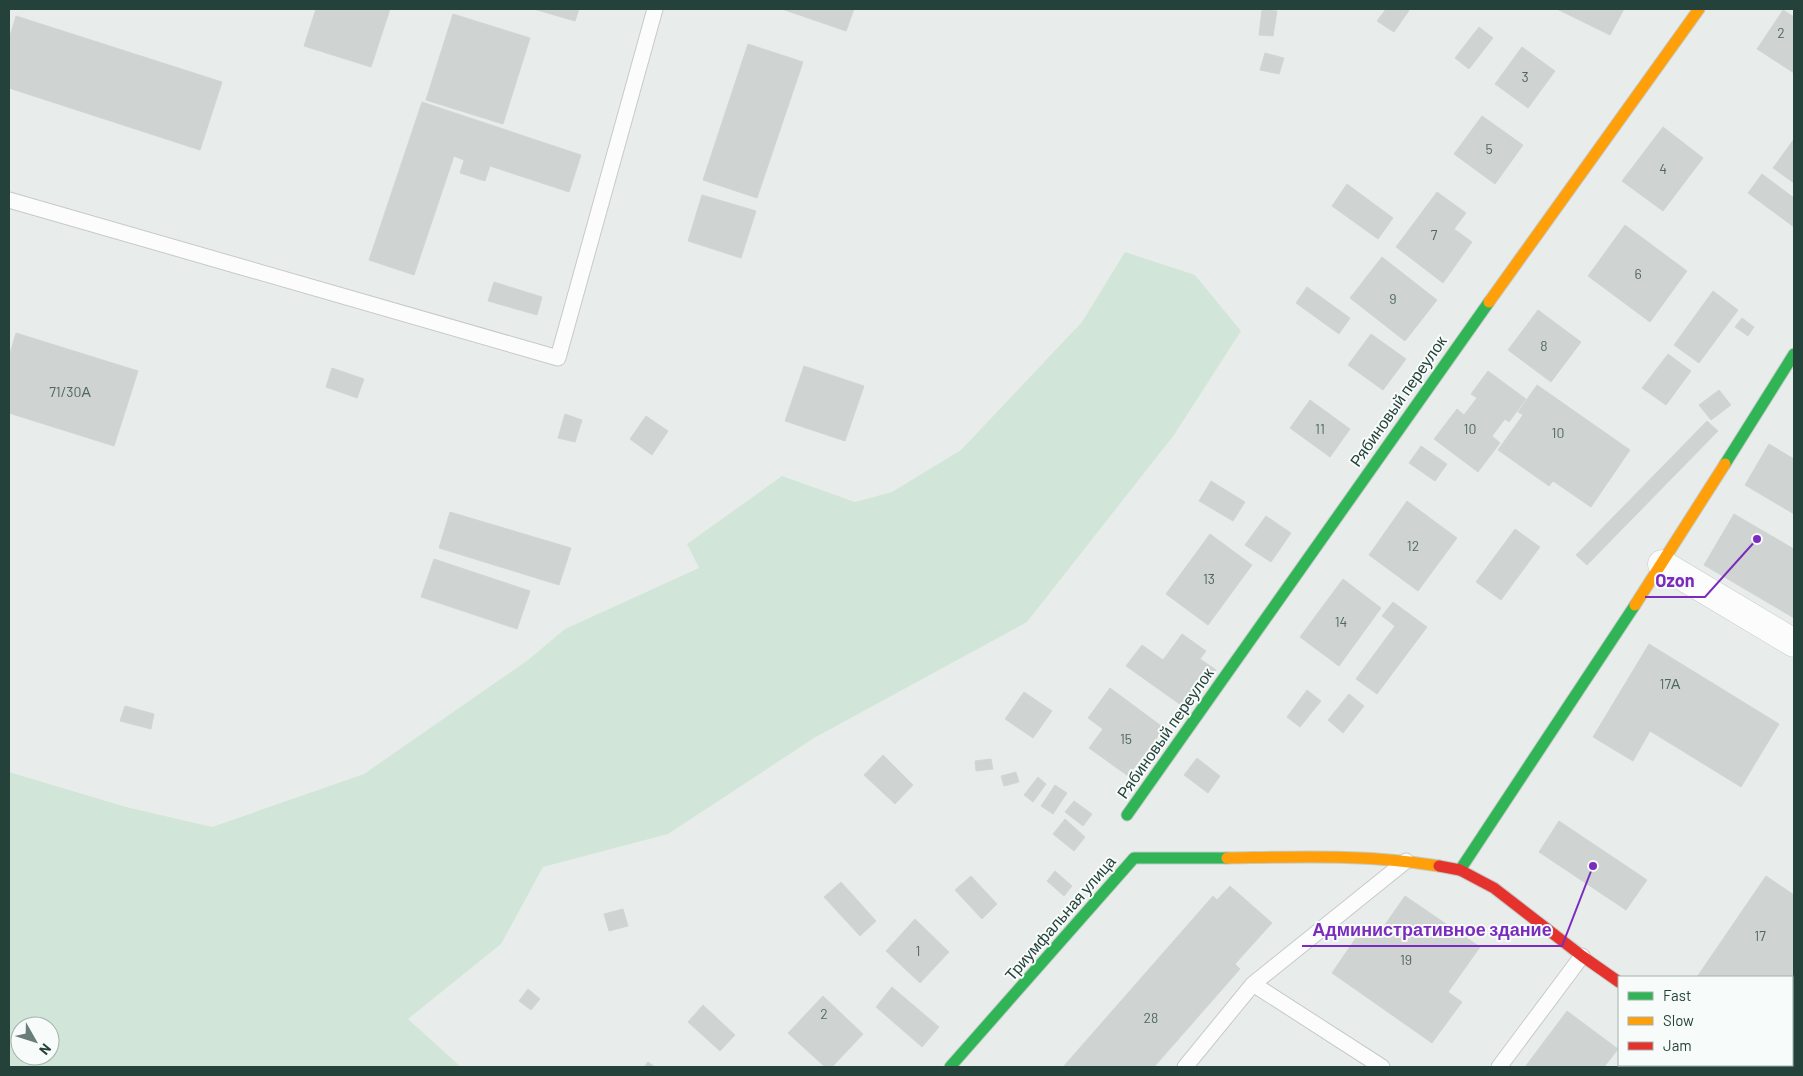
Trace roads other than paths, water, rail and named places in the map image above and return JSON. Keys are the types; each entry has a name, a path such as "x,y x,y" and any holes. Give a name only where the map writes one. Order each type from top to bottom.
{"street":[{"name":"Рябиновый переулок","path":"1127,815 1434,378 1699,9"},
{"path":"1460,870 1662,564 1794,354"},
{"path":"1662,564 1794,643"},
{"name":"Триумфальная улица","path":"950,1067 1134,858 1344,857 1407,861 1460,870 1494,888 1618,981"}],"lane":[{"path":"9,200 558,358 655,9"},
{"path":"1185,1067 1253,984 1407,861"},
{"path":"1499,1067 1582,956"},
{"path":"1253,984 1382,1067"}],"place":[{"name":"Ozon","path":"1757,539"},
{"name":"Административное здание","path":"1593,866"}]}
